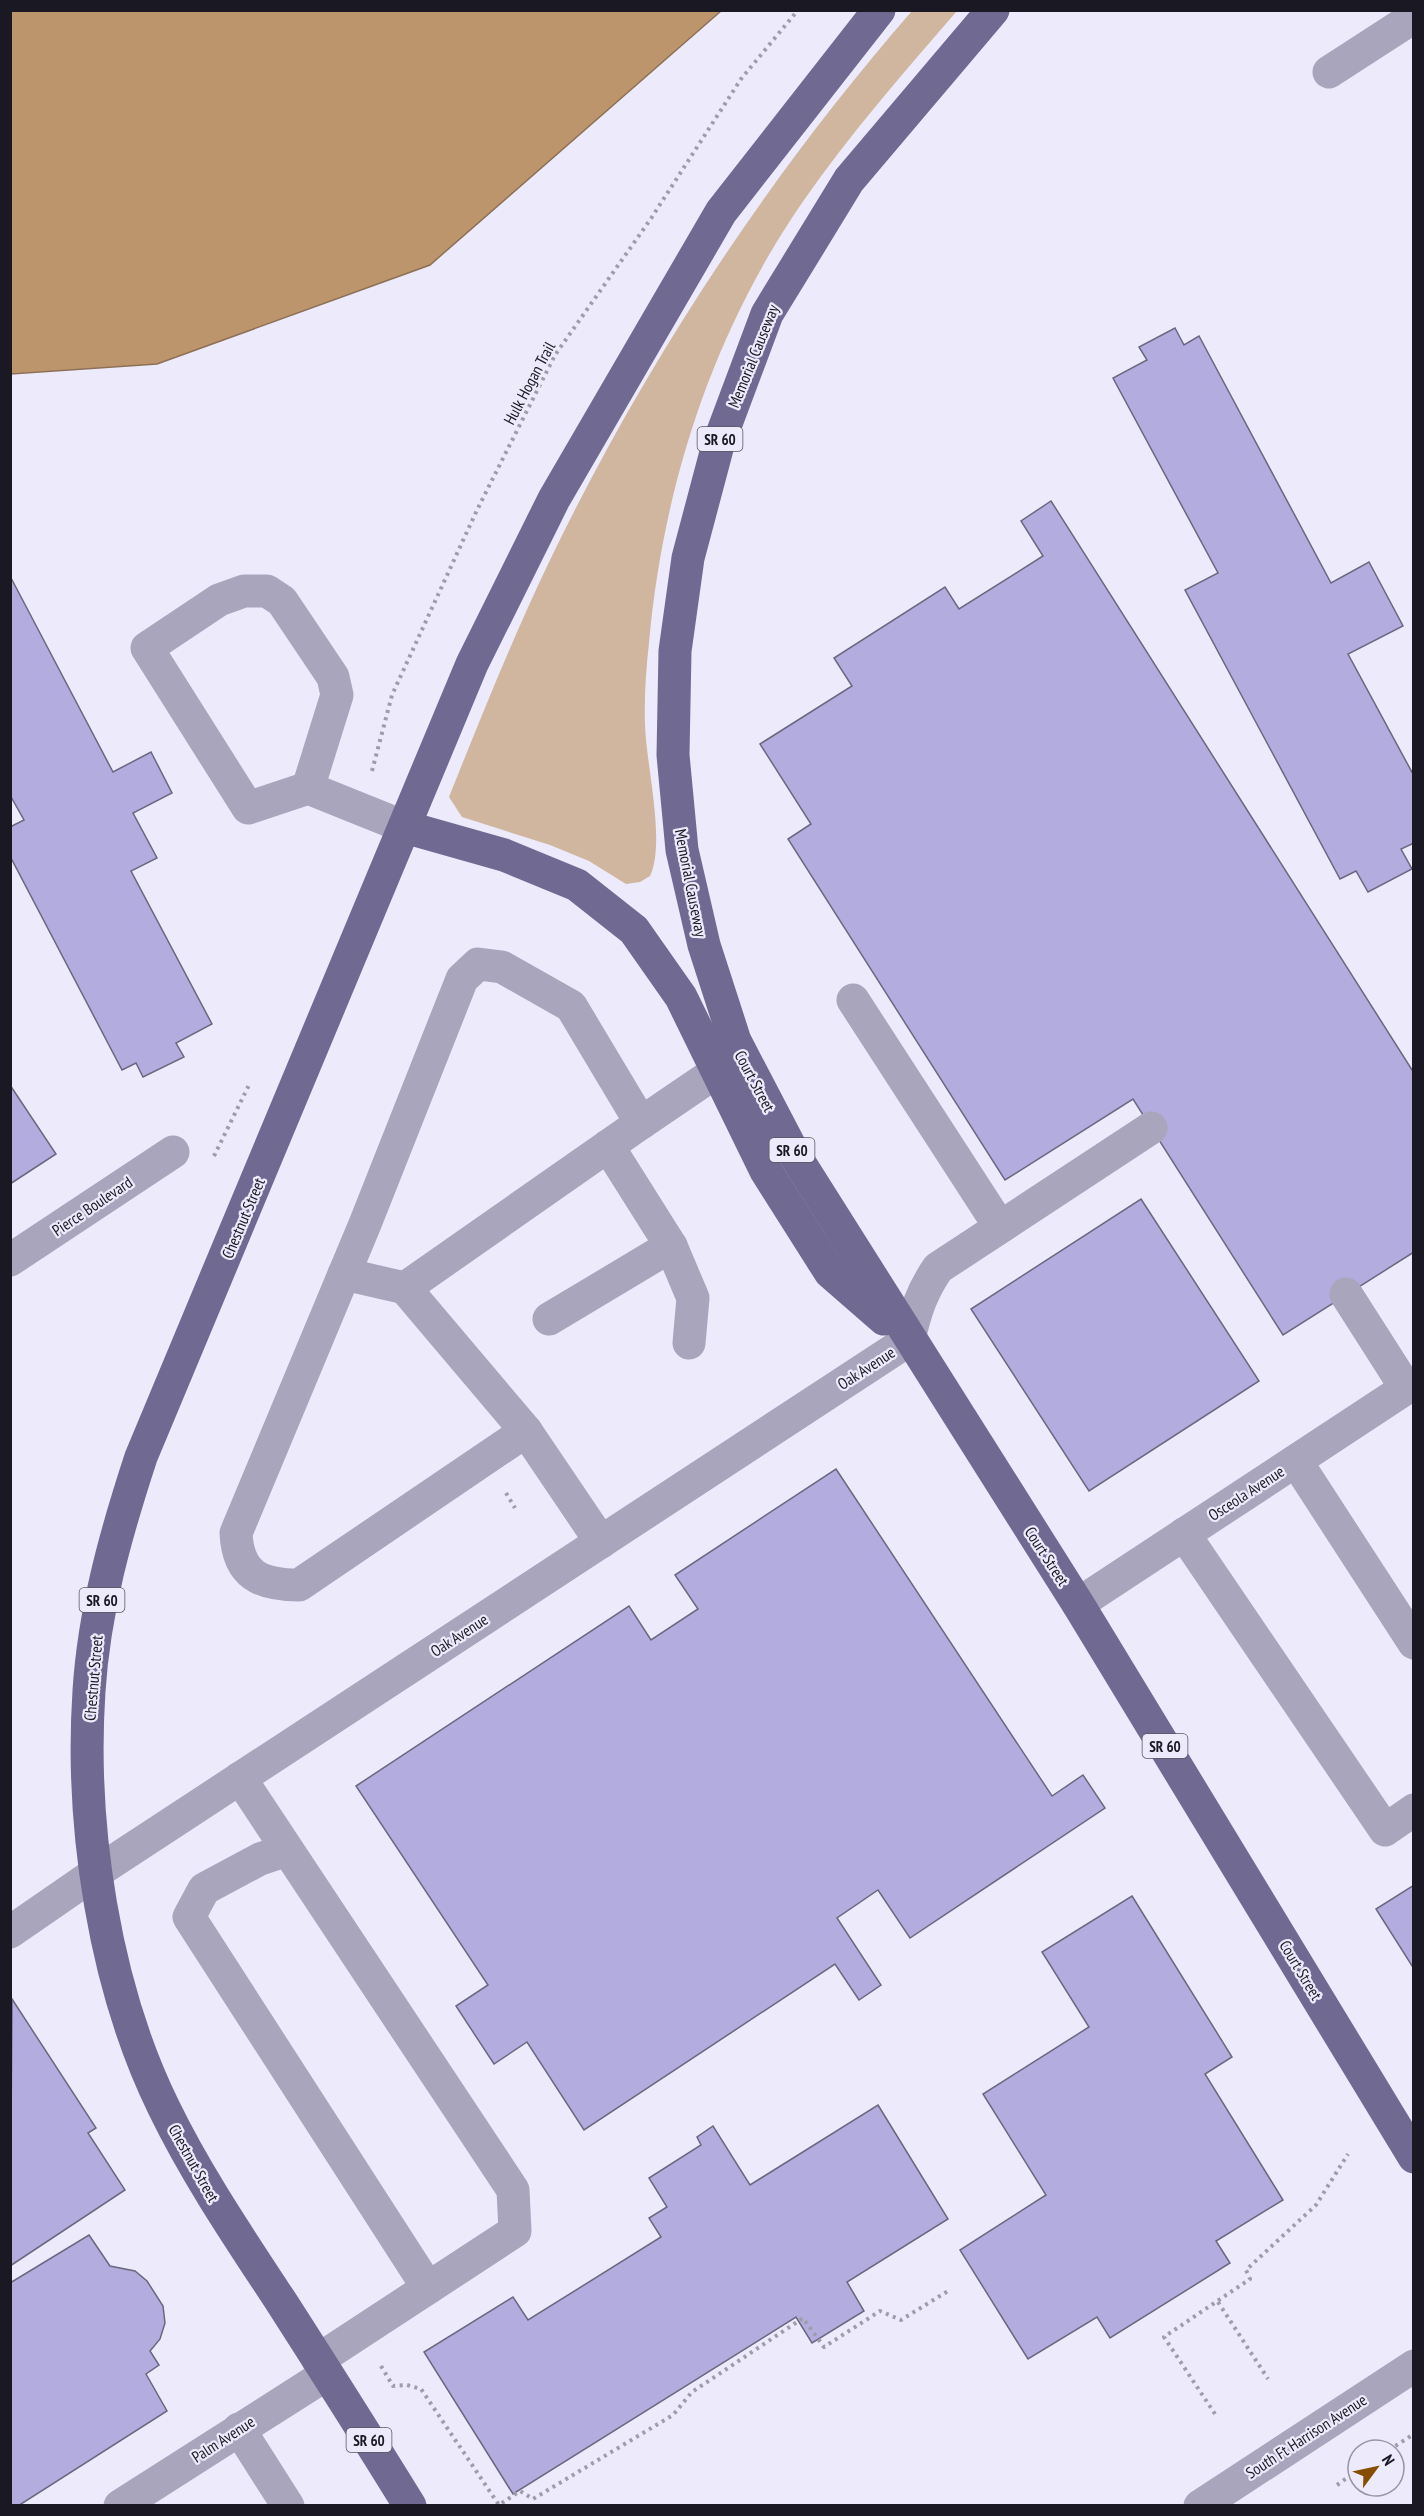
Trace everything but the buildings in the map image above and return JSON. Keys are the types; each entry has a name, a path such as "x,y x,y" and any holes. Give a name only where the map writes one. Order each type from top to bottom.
{"main road":[{"name":"SR 60","path":"405,827 472,664 554,499 639,351 721,212 879,10"},
{"name":"Memorial Causeway","path":"704,945 682,850 673,755 675,651 688,558 718,445 767,314 849,180 993,10"},
{"path":"405,827 504,855 577,885 634,930 681,997 766,1172 830,1272 909,1340"},
{"name":"Chestnut Street","path":"401,2502 322,2367 208,2189 163,2107 130,2020 110,1951 97,1872 90,1807 89,1690 99,1615 116,1535 141,1457 405,827"},
{"name":"Court Street","path":"704,945 740,1051 794,1154 909,1340 1078,1604 1413,2157"}],"street":[{"path":"1329,72 1413,17"},
{"path":"308,788 337,695 333,677 282,601 267,591 244,591 219,600 147,648 248,808 308,788 405,827"},
{"path":"526,1431 299,1585 272,1585 250,1571 237,1555 236,1533 344,1274 462,979 478,964 502,967 571,1006 641,1123"},
{"path":"853,1000 1000,1227"},
{"path":"405,1288 716,1072"},
{"path":"909,1340 924,1287 938,1268 1151,1128"},
{"path":"608,1146 671,1246 693,1298 689,1343"},
{"name":"Pierce Boulevard","path":"10,1260 173,1152"},
{"path":"549,1319 671,1246"},
{"path":"344,1274 405,1288 526,1431 601,1542"},
{"path":"1346,1294 1410,1386"},
{"name":"Oak Avenue","path":"10,1932 97,1872 909,1340"},
{"name":"Osceola Avenue","path":"1078,1604 1410,1386"},
{"path":"1296,1461 1413,1643"},
{"path":"1184,1534 1384,1830 1413,1810"},
{"path":"240,1778 287,1850 260,1859 204,1888 189,1917 428,2288"},
{"name":"Palm Avenue","path":"120,2505 239,2429 428,2288 515,2231 513,2190 287,1850"},
{"name":"South Ft Harrison Avenue","path":"1200,2505 1413,2366"},
{"path":"239,2429 288,2505"}],"path":[{"name":"Hulk Hogan Trail","path":"362,810 392,695 477,510 555,355 650,220 741,79 798,10"},
{"path":"1215,2414 1164,2337 1250,2280 1246,2270 1316,2205 1348,2154"},
{"path":"375,2357 393,2386 407,2385 421,2389 499,2505 520,2491 533,2499 673,2415 692,2392 803,2318 824,2347 880,2311 901,2320 948,2291"},
{"path":"1218,2302 1268,2379"},
{"path":"1337,2485 1346,2479"}],"shaded area":[{"path":"11,10 721,11 430,265 157,364 11,374"},
{"path":"912,11 957,11 840,151 804,200 772,250 743,302 719,356 680,468 666,526 656,584 646,674 646,741 656,824 656,844 650,876 640,882 626,884 589,861 550,845 462,817 449,797 485,707 550,560 627,414 713,273 760,205 808,138"}]}
